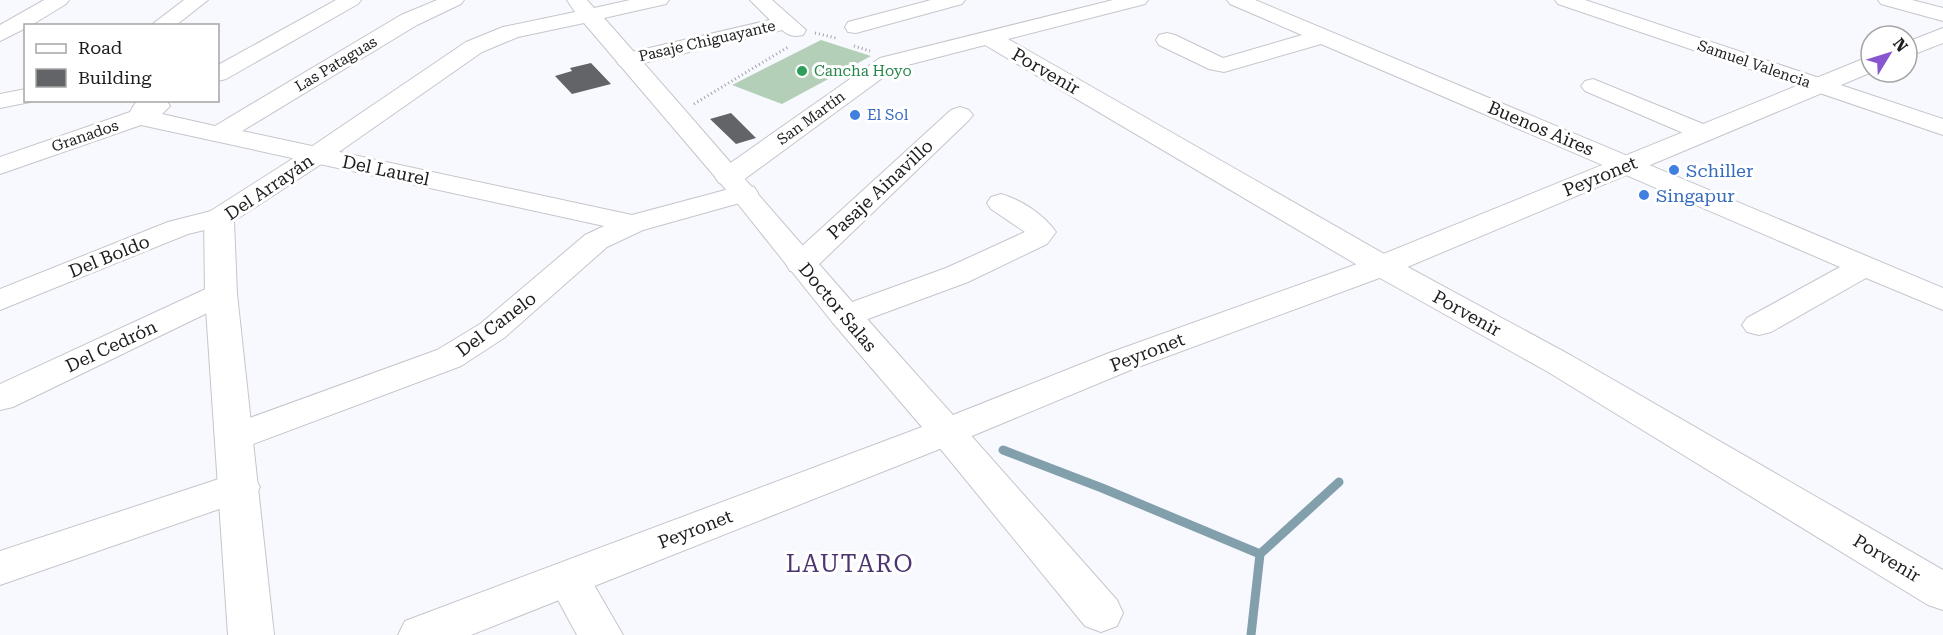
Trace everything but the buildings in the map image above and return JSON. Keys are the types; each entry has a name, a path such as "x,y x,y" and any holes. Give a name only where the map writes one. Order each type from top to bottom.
{"street":[{"path":"0,34 59,0"},
{"path":"163,24 198,0"},
{"path":"219,73 351,0"},
{"name":"Las Pataguas","path":"221,133 409,20 454,0"},
{"path":"583,8 659,0"},
{"path":"760,0 791,26"},
{"name":"Buenos Aires","path":"1237,0 1943,300"},
{"name":"Samuel Valencia","path":"1565,0 1943,128"},
{"path":"1888,0 1943,15"},
{"path":"856,27 940,1"},
{"name":"San Martín","path":"737,185 888,63 1127,1"},
{"name":"Doctor Salas","path":"583,8 737,185 845,316 1101,613"},
{"name":"Del Arrayán","path":"251,635 222,294 219,218 317,155 474,47 583,8"},
{"name":"Pasaje Chiguayante","path":"627,60 791,26"},
{"path":"1919,45 1943,35"},
{"path":"1167,40 1216,64 1224,65 1324,36"},
{"name":"Porvenir","path":"989,38 1382,266 1560,364 1943,592"},
{"name":"Peyronet","path":"421,635 947,432 1121,361 1382,266 1859,69"},
{"path":"1593,86 1704,133"},
{"path":"0,101 24,96"},
{"name":"Granados","path":"0,166 163,102"},
{"name":"Del Laurel","path":"144,109 221,133 633,224"},
{"name":"Pasaje Ainavillo","path":"801,264 960,115"},
{"name":"Del Canelo","path":"235,437 449,358 492,331 596,241 633,224 737,185"},
{"path":"845,316 957,275 1036,238 1041,232 1037,226 1001,203"},
{"name":"Del Boldo","path":"0,300 178,228 219,218"},
{"path":"1759,325 1865,266"},
{"name":"Del Cedrón","path":"0,398 222,294"},
{"path":"0,568 240,487"},
{"path":"568,578 600,635"}],"path":[{"path":"675,115 803,38 791,26"}],"green space":[{"name":"Cancha Hoyo","path":"821,40 871,56 782,104 732,85"}],"waterway":[{"path":"1003,450 1102,488 1260,554"},
{"path":"1260,554 1339,482"},
{"path":"1251,635 1260,554"}],"place":[{"name":"Cancha Hoyo","path":"802,71"},
{"name":"El Sol","path":"855,115"},
{"name":"Schiller","path":"1674,170"},
{"name":"Singapur","path":"1644,195"}],"district":[{"name":"LAUTARO","path":"850,564"}]}
